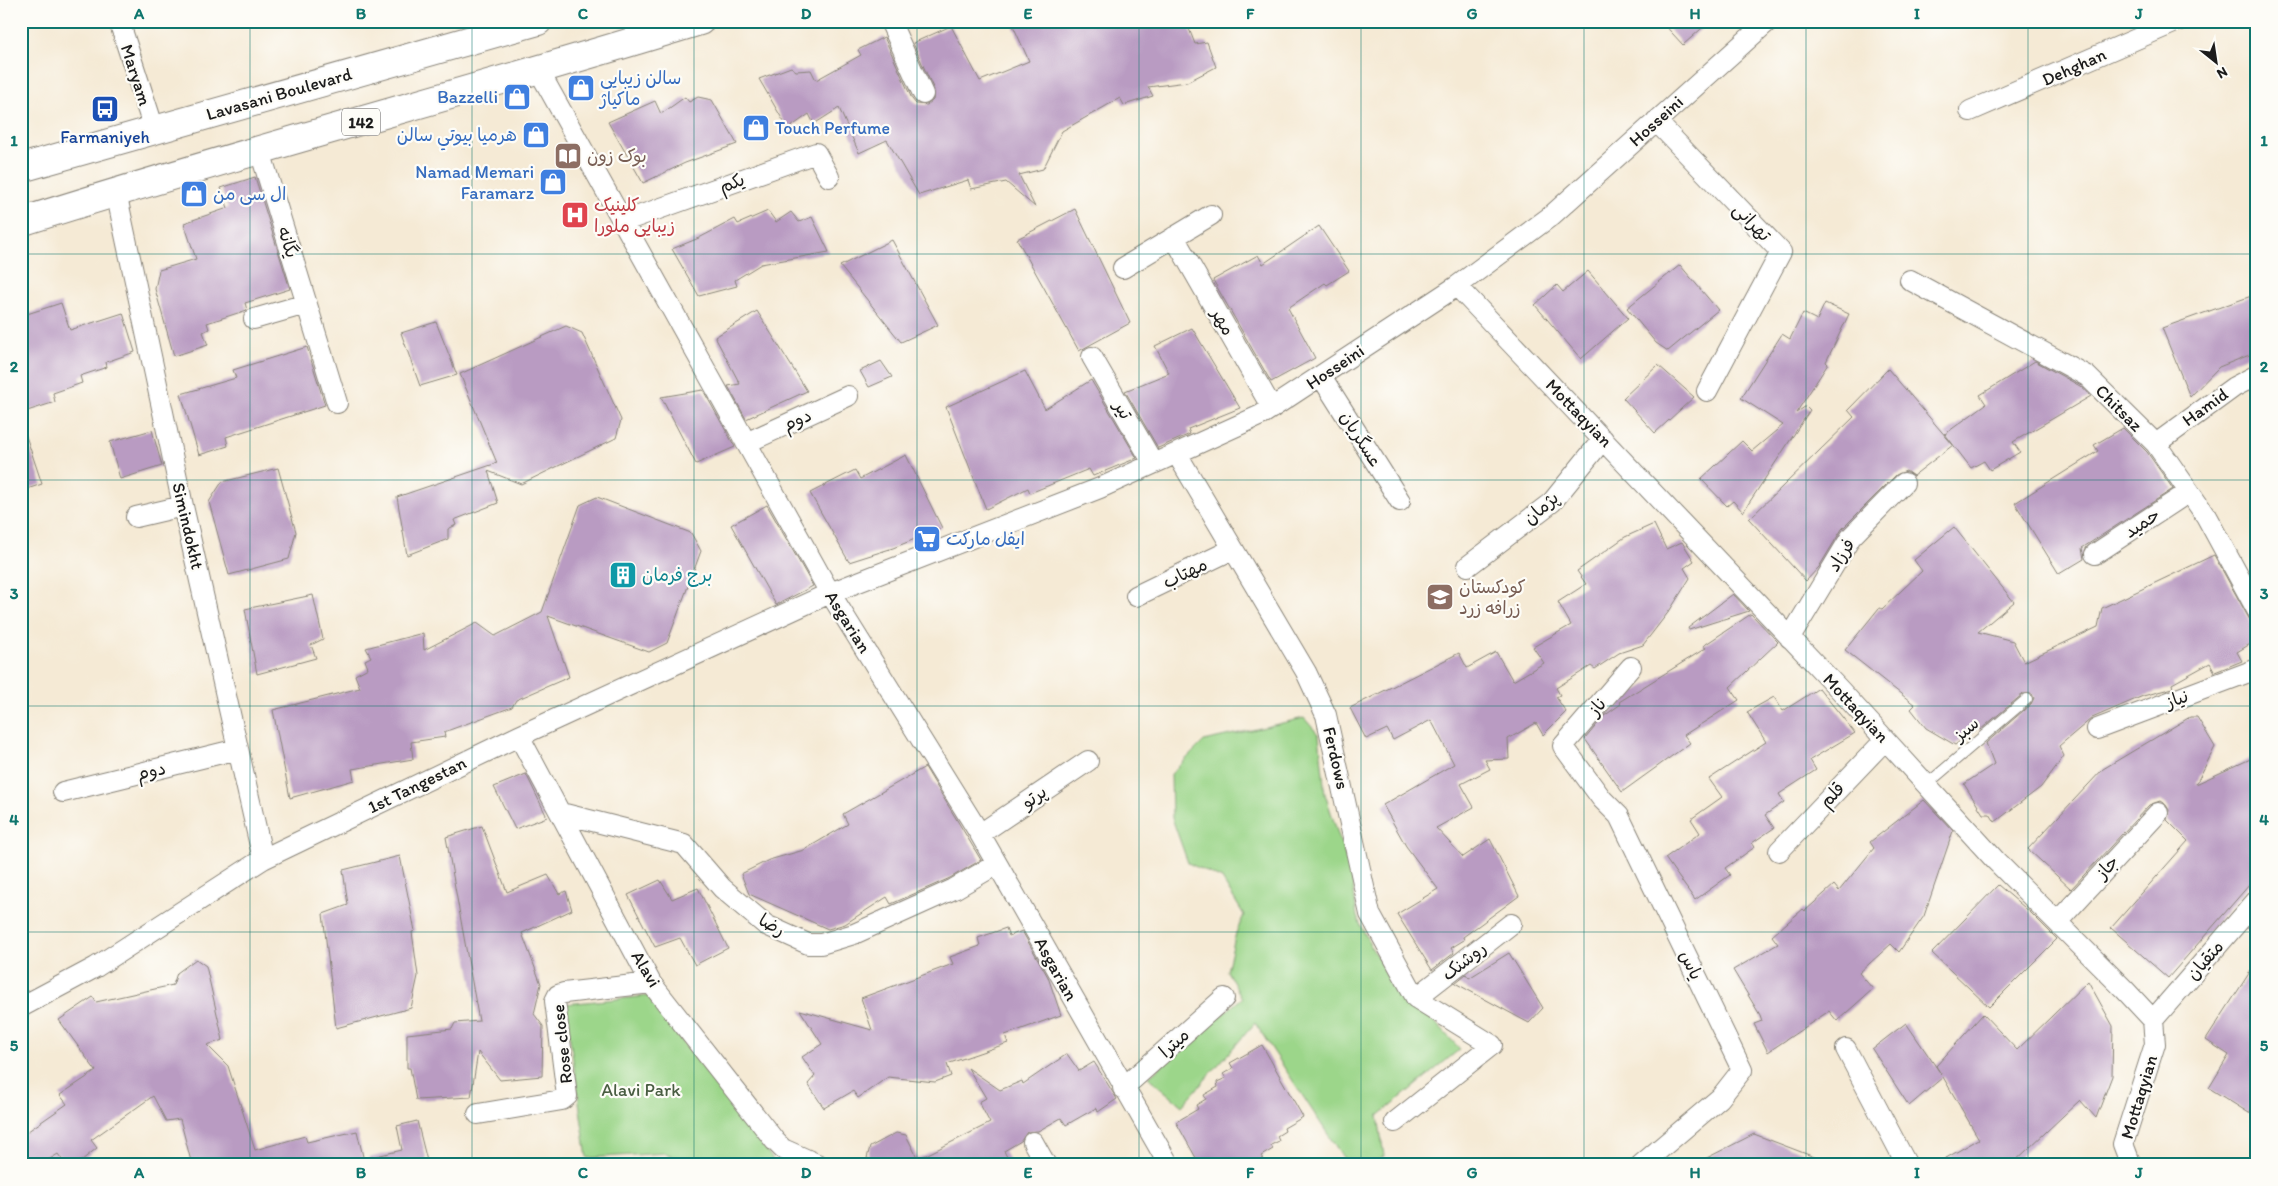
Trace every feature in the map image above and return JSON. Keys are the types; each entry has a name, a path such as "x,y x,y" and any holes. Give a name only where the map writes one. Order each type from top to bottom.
{"main road":[{"name":"Lavasani Boulevard","path":"21,168 538,21"},
{"name":"142","path":"21,222 116,192 539,71 700,21"}],"street":[{"name":"Maryam","path":"118,21 154,129"},
{"path":"458,44 486,21"},
{"path":"890,21 923,94"},
{"name":"Hosseini","path":"830,593 1100,488 1177,454 1272,408 1457,286 1552,216 1768,21"},
{"name":"Dehghan","path":"1970,111 2178,21"},
{"name":"Asgarian","path":"539,71 830,593 980,834 1169,1165"},
{"name":"تهرانی","path":"1656,121 1781,252 1707,391"},
{"name":"یگانه","path":"260,151 337,403"},
{"name":"یکم","path":"622,222 816,153 829,177"},
{"name":"Simindokht","path":"116,192 183,506 263,859"},
{"path":"1123,268 1210,215"},
{"name":"مهر","path":"1174,237 1272,408"},
{"name":"Chitsaz","path":"1910,280 2087,376 2156,444 2206,516 2257,610"},
{"name":"Mottaqyian","path":"1457,286 1790,638 1996,861 2153,1020 2155,1044 2123,1144 2131,1165"},
{"path":"254,319 306,304"},
{"name":"تیر","path":"1092,357 1153,463"},
{"name":"Hamid","path":"2156,444 2234,387 2257,375"},
{"name":"عسگریان","path":"1322,376 1400,501"},
{"name":"دوم","path":"746,443 848,396"},
{"name":"پژمان","path":"1468,566 1552,502 1603,439"},
{"name":"Ferdows","path":"1177,454 1306,672 1326,715 1370,914 1416,998 1492,1046 1395,1122"},
{"name":"فرزاد","path":"1790,638 1852,536 1904,483"},
{"name":"حمید","path":"2095,554 2189,492"},
{"path":"136,517 183,506"},
{"name":"مهتاب","path":"1136,596 1233,549"},
{"name":"1st Tangestan","path":"21,1007 96,967 263,859 520,736 830,593"},
{"name":"ناز","path":"1563,746 1630,667"},
{"name":"نیاز","path":"2097,728 2257,669"},
{"name":"Alavi","path":"520,736 651,983 775,1141 783,1149 819,1165"},
{"name":"قلم","path":"1779,851 1885,740"},
{"name":"یاس","path":"1563,746 1602,799 1620,816 1742,1070 1720,1098 1641,1165"},
{"name":"دوم","path":"63,792 238,749"},
{"name":"پرتو","path":"980,834 1088,761"},
{"name":"رضا","path":"561,813 684,844 722,888 766,925 808,944 821,944 854,934 954,889 997,864"},
{"name":"جاز","path":"2057,922 2158,813"},
{"name":"متقیان","path":"2153,1020 2257,900"},
{"name":"روشنک","path":"1416,998 1511,924"},
{"name":"Rose close","path":"478,1114 562,1100 567,1096 555,1001 558,995 651,983"},
{"name":"میترا","path":"1124,1088 1224,998"},
{"path":"1846,1049 1907,1165"},
{"path":"1033,1142 1046,1165"}],"lane":[{"name":"سبز","path":"1926,785 2027,699"}],"green space":[{"path":"1304,718 1319,735 1325,794 1352,877 1357,917 1371,947 1399,992 1429,1016 1460,1049 1378,1116 1384,1156 1371,1165 1348,1165 1255,1023 1182,1106 1148,1077 1242,998 1227,971 1236,933 1244,915 1222,879 1188,863 1172,818 1171,774 1204,741"},
{"name":"Alavi Park","path":"648,996 777,1165 690,1165 666,1153 587,1158 565,1004"}],"building":[{"path":"1011,21 1186,21 1195,44 1207,42 1216,67 1187,82 1148,87 1153,96 1124,105 1120,98 1062,131 1043,169 1019,175 1035,207 1006,182 971,189 968,180 919,195 887,140 859,153 839,108 814,124 809,114 788,129 759,79 791,67 796,71 811,70 816,80 861,55 858,50 884,37 912,99 916,104 927,105 933,100 934,90 913,43 951,26 980,81 1029,61"},
{"path":"1661,21 1710,21 1683,45"},
{"path":"685,97 689,102 698,97 712,100 737,144 685,163 643,183 608,122 655,101 661,114"},
{"path":"255,177 290,289 245,303 247,310 207,323 209,329 203,332 208,345 174,356 155,289 159,270 196,259 184,223 228,208 221,188"},
{"path":"1075,209 1130,323 1079,351 1017,239"},
{"path":"768,211 776,222 791,212 799,222 812,217 829,252 761,264 735,280 737,286 699,296 672,249 699,238 735,219 738,224"},
{"path":"1319,226 1349,271 1327,285 1325,283 1288,308 1315,358 1271,382 1213,280 1258,255 1263,264"},
{"path":"892,240 938,325 901,342 840,266"},
{"path":"1680,265 1718,310 1668,351 1656,343 1627,308"},
{"path":"1588,271 1628,318 1581,359 1535,305 1557,285 1563,292"},
{"path":"2257,294 2257,352 2219,367 2190,397 2162,328"},
{"path":"61,303 70,330 123,313 135,352 106,362 107,367 80,376 82,383 53,393 55,402 21,413 21,316"},
{"path":"1825,303 1849,314 1826,362 1828,364 1796,413 1806,406 1810,410 1743,512 1733,501 1727,506 1701,479 1742,441 1752,451 1783,425 1741,398 1782,334 1790,339 1803,313 1817,320"},
{"path":"757,311 807,391 746,419 728,386 740,384 715,337"},
{"path":"436,322 457,375 420,386 401,333"},
{"path":"566,326 582,333 621,420 616,438 521,484 488,471 498,503 454,520 456,525 448,529 448,539 407,555 397,497 497,463 460,374"},
{"path":"1192,328 1240,408 1188,429 1190,434 1158,448 1125,391 1169,373 1155,346"},
{"path":"307,347 325,405 226,437 228,446 199,455 181,394 236,378 233,370"},
{"path":"881,361 892,377 869,387 860,371"},
{"path":"2035,361 2080,386 2091,396 2013,442 2020,452 1990,470 1984,461 1971,468 1945,434 1986,404 1980,395"},
{"path":"1658,365 1694,397 1655,433 1623,398"},
{"path":"1888,369 1953,445 1913,476 1906,471 1896,475 1842,529 1819,567 1806,581 1749,519 1854,417 1848,410"},
{"path":"1025,371 1045,409 1091,380 1137,458 1093,476 1089,469 1030,493 1028,488 986,509 946,407"},
{"path":"703,390 735,447 696,464 661,397"},
{"path":"2123,428 2147,452 2173,489 2082,548 2084,559 2059,574 2015,503 2098,451 2094,445"},
{"path":"152,430 162,466 120,479 110,442"},
{"path":"21,433 25,433 42,484 21,491"},
{"path":"906,455 942,528 893,548 849,562 810,493 855,470 860,479"},
{"path":"278,468 296,532 289,559 229,575 209,502 222,482"},
{"path":"597,497 691,533 701,551 667,643 649,652 548,616 569,677 516,700 512,707 444,732 445,737 411,742 413,759 352,769 354,780 290,798 273,710 360,688 355,675 368,668 365,660 371,657 366,648 423,633 424,650 477,623 495,636 542,612 580,505"},
{"path":"767,505 813,586 776,605 731,525"},
{"path":"1654,524 1666,549 1682,542 1694,561 1684,568 1690,578 1670,610 1643,645 1619,653 1595,669 1591,666 1556,688 1560,695 1556,697 1566,712 1543,735 1536,723 1508,739 1509,759 1485,760 1490,769 1461,784 1474,807 1436,828 1463,857 1490,839 1519,896 1463,937 1464,940 1451,948 1454,953 1432,970 1397,914 1438,889 1406,846 1383,805 1454,764 1431,720 1393,740 1387,729 1366,739 1350,708 1459,653 1467,668 1496,652 1513,681 1544,663 1533,647 1571,625 1558,602 1586,584 1577,571 1625,537"},
{"path":"1954,527 2014,602 1978,632 2013,641 2024,662 2098,627 2102,608 2214,555 2257,633 2257,640 2237,652 2242,661 2215,672 2210,663 2172,684 2173,688 2143,696 2092,718 2059,746 2064,756 2041,787 1995,822 1990,814 1983,814 1964,784 1994,764 1986,743 2031,704 2034,698 2032,694 2023,694 1980,730 1979,727 1955,745 1926,728 1911,709 1915,705 1845,650 1879,608 1882,609 1922,571 1914,560"},
{"path":"1733,594 1749,611 1689,630 1688,628"},
{"path":"313,595 323,639 311,645 316,658 257,674 245,609"},
{"path":"1751,614 1778,642 1730,687 1739,700 1684,735 1690,743 1622,792 1585,739 1604,716 1621,704 1619,702 1706,648 1703,646"},
{"path":"1819,688 1855,733 1810,760 1816,770 1779,794 1784,802 1765,815 1774,828 1752,843 1755,847 1725,868 1730,875 1695,900 1665,858 1700,833 1691,819 1722,797 1709,779 1766,742 1747,712 1774,697 1783,711"},
{"path":"2190,717 2197,717 2215,747 2196,784 2257,756 2257,876 2168,978 2111,928 2188,841 2167,820 2169,810 2166,805 2160,801 2149,805 2071,889 2028,849 2103,769"},
{"path":"925,767 981,860 950,878 891,904 887,897 845,924 828,929 749,894 741,874 769,860 804,850 848,824 843,814"},
{"path":"526,774 547,817 515,829 494,787"},
{"path":"1924,800 1953,831 1924,916 1899,952 1891,944 1859,973 1873,989 1837,1021 1829,1011 1768,1052 1754,1024 1762,1021 1760,1015 1733,970 1778,944 1772,936 1803,909 1805,911 1834,885 1839,891 1874,848 1870,842"},
{"path":"482,826 507,892 548,875 559,894 566,891 572,910 522,933 541,984 534,1014 543,1026 542,1076 500,1080 478,1052 471,1097 416,1100 410,1068 407,1068 407,1034 452,1029 455,1023 479,1021 446,837"},
{"path":"400,856 415,931 412,932 418,976 411,1008 336,1028 323,914 348,905 343,870"},
{"path":"660,880 672,899 698,888 728,948 695,965 680,938 655,947 628,895"},
{"path":"1998,885 2031,913 2057,939 1989,1007 1932,953"},
{"path":"1006,928 1009,936 1022,931 1048,977 1061,1015 1005,1035 1008,1043 947,1064 951,1076 935,1082 888,1077 858,1098 853,1091 824,1108 808,1084 815,1076 802,1057 822,1044 800,1010 872,1030 861,998 953,964 950,957 980,946 978,938"},
{"path":"1509,953 1543,1008 1529,1023 1455,983 1466,974 1469,978"},
{"path":"196,959 206,966 223,1040 207,1045 228,1066 255,1150 305,1136 307,1142 357,1131 365,1165 192,1165 180,1119 166,1121 153,1096 91,1140 97,1148 76,1165 66,1165 58,1154 40,1165 21,1165 21,1136 67,1104 60,1095 96,1071 59,1020 93,997 96,1002 173,985 177,973"},
{"path":"2257,961 2257,1101 2249,1113 2209,1088 2229,1055 2206,1040"},
{"path":"2088,981 2113,1026 2112,1076 2096,1118 2080,1100 2011,1165 1934,1165 1979,1139 1943,1077 1909,1106 1872,1049 1906,1023 1941,1074 1936,1066 1983,1014 2017,1050"},
{"path":"1262,1045 1303,1117 1284,1128 1285,1131 1277,1136 1279,1141 1271,1145 1273,1149 1261,1156 1267,1165 1200,1165 1176,1122 1198,1109 1196,1105 1206,1099 1204,1095 1218,1087 1217,1082 1226,1078 1223,1074 1233,1068 1230,1063"},
{"path":"1067,1054 1079,1071 1094,1062 1117,1099 1098,1112 1096,1108 1066,1125 1061,1118 1038,1131 1027,1132 1021,1141 1004,1151 1011,1165 881,1165 867,1158 870,1147 896,1133 906,1135 918,1159 990,1123 979,1102 986,1098 968,1068 1000,1090 1022,1081 1023,1084"},
{"path":"417,1121 428,1165 369,1165 368,1158 402,1150 397,1126"},
{"path":"1754,1134 1830,1163 1830,1165 1693,1165"}],"place":[{"name":"سالن زیبایی ماکیاژ","path":"581,88"},
{"name":"Bazzelli","path":"517,97"},
{"name":"Farmaniyeh","path":"105,109"},
{"name":"Touch Perfume","path":"756,128"},
{"name":"هرميا بيوتي سالن","path":"536,135"},
{"name":"بوک زون","path":"568,156"},
{"name":"Namad Memari Faramarz","path":"553,182"},
{"name":"ال سی من","path":"194,194"},
{"name":"کلینیک زیبایی ملورا","path":"575,215"},
{"name":"ایفل مارکت","path":"927,539"},
{"name":"برج فرمان","path":"623,575"},
{"name":"کودکستان زرافه زرد","path":"1440,597"}]}
